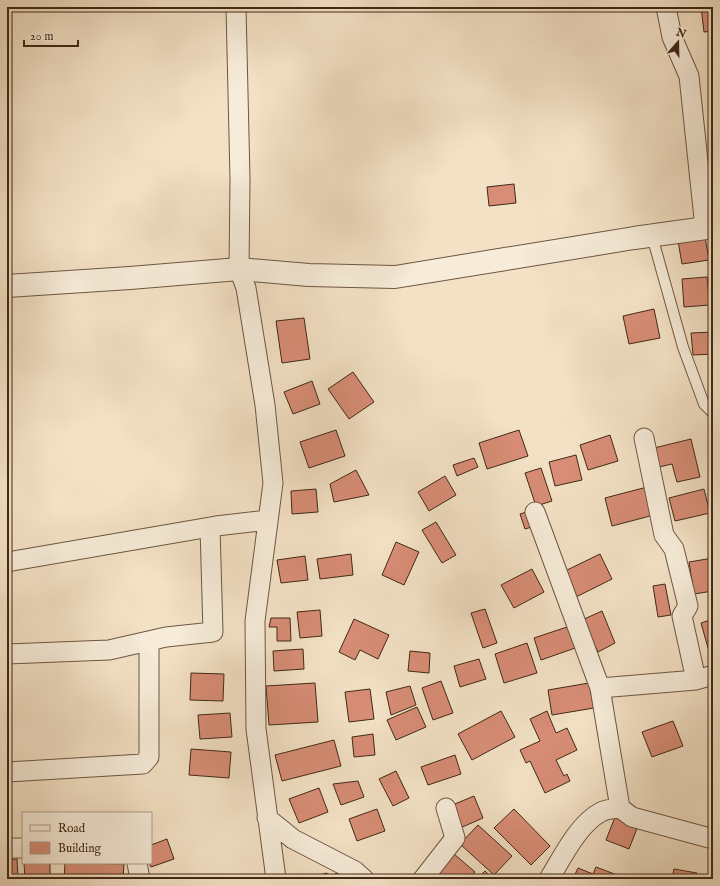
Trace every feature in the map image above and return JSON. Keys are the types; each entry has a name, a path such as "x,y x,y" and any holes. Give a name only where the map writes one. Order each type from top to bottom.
{"street":[{"path":"236,7 240,179 239,269 246,288 266,421 273,483 255,621 256,729 276,879"},
{"path":"7,286 239,269 309,275 395,277 709,228 689,76 672,37 666,7"},
{"path":"600,688 705,677 682,616 688,606 674,549 664,535 644,438"},
{"path":"535,512 600,688 620,808 632,817 713,839"},
{"path":"7,562 210,528 268,520"},
{"path":"7,654 109,650 166,637 214,632 210,528"},
{"path":"7,772 143,764 149,757 149,641"},
{"path":"423,879 455,838 446,808"},
{"path":"549,879 585,824 602,811 620,808"},
{"path":"267,818 293,839 355,872 364,879"},
{"path":"7,848 22,848"},
{"path":"137,864 140,879"}],"lane":[{"path":"652,236 683,347 704,404 713,413"}],"building":[{"path":"701,7 713,7 713,31 704,32"},
{"path":"514,184 516,203 489,206 487,187"},
{"path":"705,237 709,260 682,264 678,241"},
{"path":"707,277 710,305 684,307 682,279"},
{"path":"654,309 660,338 629,344 623,316"},
{"path":"304,318 310,359 282,363 276,321"},
{"path":"713,332 713,354 693,355 691,333"},
{"path":"353,372 374,402 349,419 328,389"},
{"path":"312,381 320,404 293,414 284,392"},
{"path":"336,430 345,456 309,468 300,442"},
{"path":"519,430 528,456 487,469 479,443"},
{"path":"610,435 618,461 588,470 580,445"},
{"path":"691,439 700,477 677,482 672,464 659,467 654,448"},
{"path":"576,455 582,480 555,486 549,462"},
{"path":"474,458 478,467 457,476 453,465"},
{"path":"541,468 552,501 536,506 525,473"},
{"path":"356,470 369,495 334,502 330,484"},
{"path":"445,476 456,495 429,511 418,492"},
{"path":"647,487 654,515 612,526 605,498"},
{"path":"316,489 318,512 292,514 291,491"},
{"path":"704,489 710,513 675,521 669,498"},
{"path":"530,511 535,526 525,529 520,514"},
{"path":"436,522 456,555 442,563 422,530"},
{"path":"396,542 419,552 404,585 382,575"},
{"path":"351,554 353,575 320,579 317,559"},
{"path":"600,554 612,579 576,597 563,572"},
{"path":"305,556 308,580 281,583 277,560"},
{"path":"713,558 713,591 694,594 689,562"},
{"path":"532,569 544,592 514,608 501,585"},
{"path":"665,584 671,615 658,617 653,586"},
{"path":"485,609 497,643 483,648 471,613"},
{"path":"320,610 322,636 300,638 297,612"},
{"path":"602,611 615,643 598,652 582,620"},
{"path":"271,618 290,618 291,641 277,641 277,627 269,627"},
{"path":"354,619 389,635 378,659 360,650 355,660 339,652"},
{"path":"713,619 713,654 710,655 701,623"},
{"path":"570,626 578,647 541,660 534,638"},
{"path":"527,643 537,673 504,683 495,654"},
{"path":"303,649 304,669 274,671 273,651"},
{"path":"410,651 430,653 429,673 408,671"},
{"path":"479,659 486,679 460,687 454,666"},
{"path":"191,673 224,674 223,701 190,700"},
{"path":"441,681 453,713 433,720 422,688"},
{"path":"315,683 318,722 269,725 266,686"},
{"path":"589,683 594,708 552,715 548,690"},
{"path":"410,686 416,705 391,715 386,692"},
{"path":"370,689 374,719 349,722 345,692"},
{"path":"417,707 426,727 396,740 387,720"},
{"path":"501,711 515,737 472,760 458,734"},
{"path":"547,711 556,733 567,728 577,750 556,760 564,776 567,774 570,781 545,793 530,761 526,763 520,750 540,741 530,719"},
{"path":"230,713 232,737 200,739 198,715"},
{"path":"673,721 683,746 652,757 642,732"},
{"path":"373,734 375,755 354,757 352,737"},
{"path":"334,740 341,766 282,781 275,755"},
{"path":"191,749 231,752 229,778 189,775"},
{"path":"455,755 461,774 428,785 421,767"},
{"path":"396,771 409,798 393,806 379,779"},
{"path":"358,781 364,797 341,805 333,784"},
{"path":"319,788 328,812 299,823 289,799"},
{"path":"474,796 483,818 460,828 450,806"},
{"path":"377,809 385,831 357,841 349,819"},
{"path":"514,809 550,846 531,865 494,828"},
{"path":"615,817 638,826 629,849 606,840"},
{"path":"478,825 512,856 494,875 460,844"},
{"path":"167,839 174,859 151,867 150,864 152,864 152,845"},
{"path":"453,853 475,872 469,879 439,879 434,875"},
{"path":"17,859 18,879 7,879 7,860"},
{"path":"24,864 50,864 50,879 25,879"},
{"path":"65,864 124,864 123,879 64,879"},
{"path":"596,867 617,875 615,879 573,879 578,868 593,874"},
{"path":"674,869 697,873 696,879 672,879"},
{"path":"343,870 348,879 337,879 335,874"},
{"path":"485,871 493,879 477,879"},
{"path":"327,873 329,879 306,879"}]}
